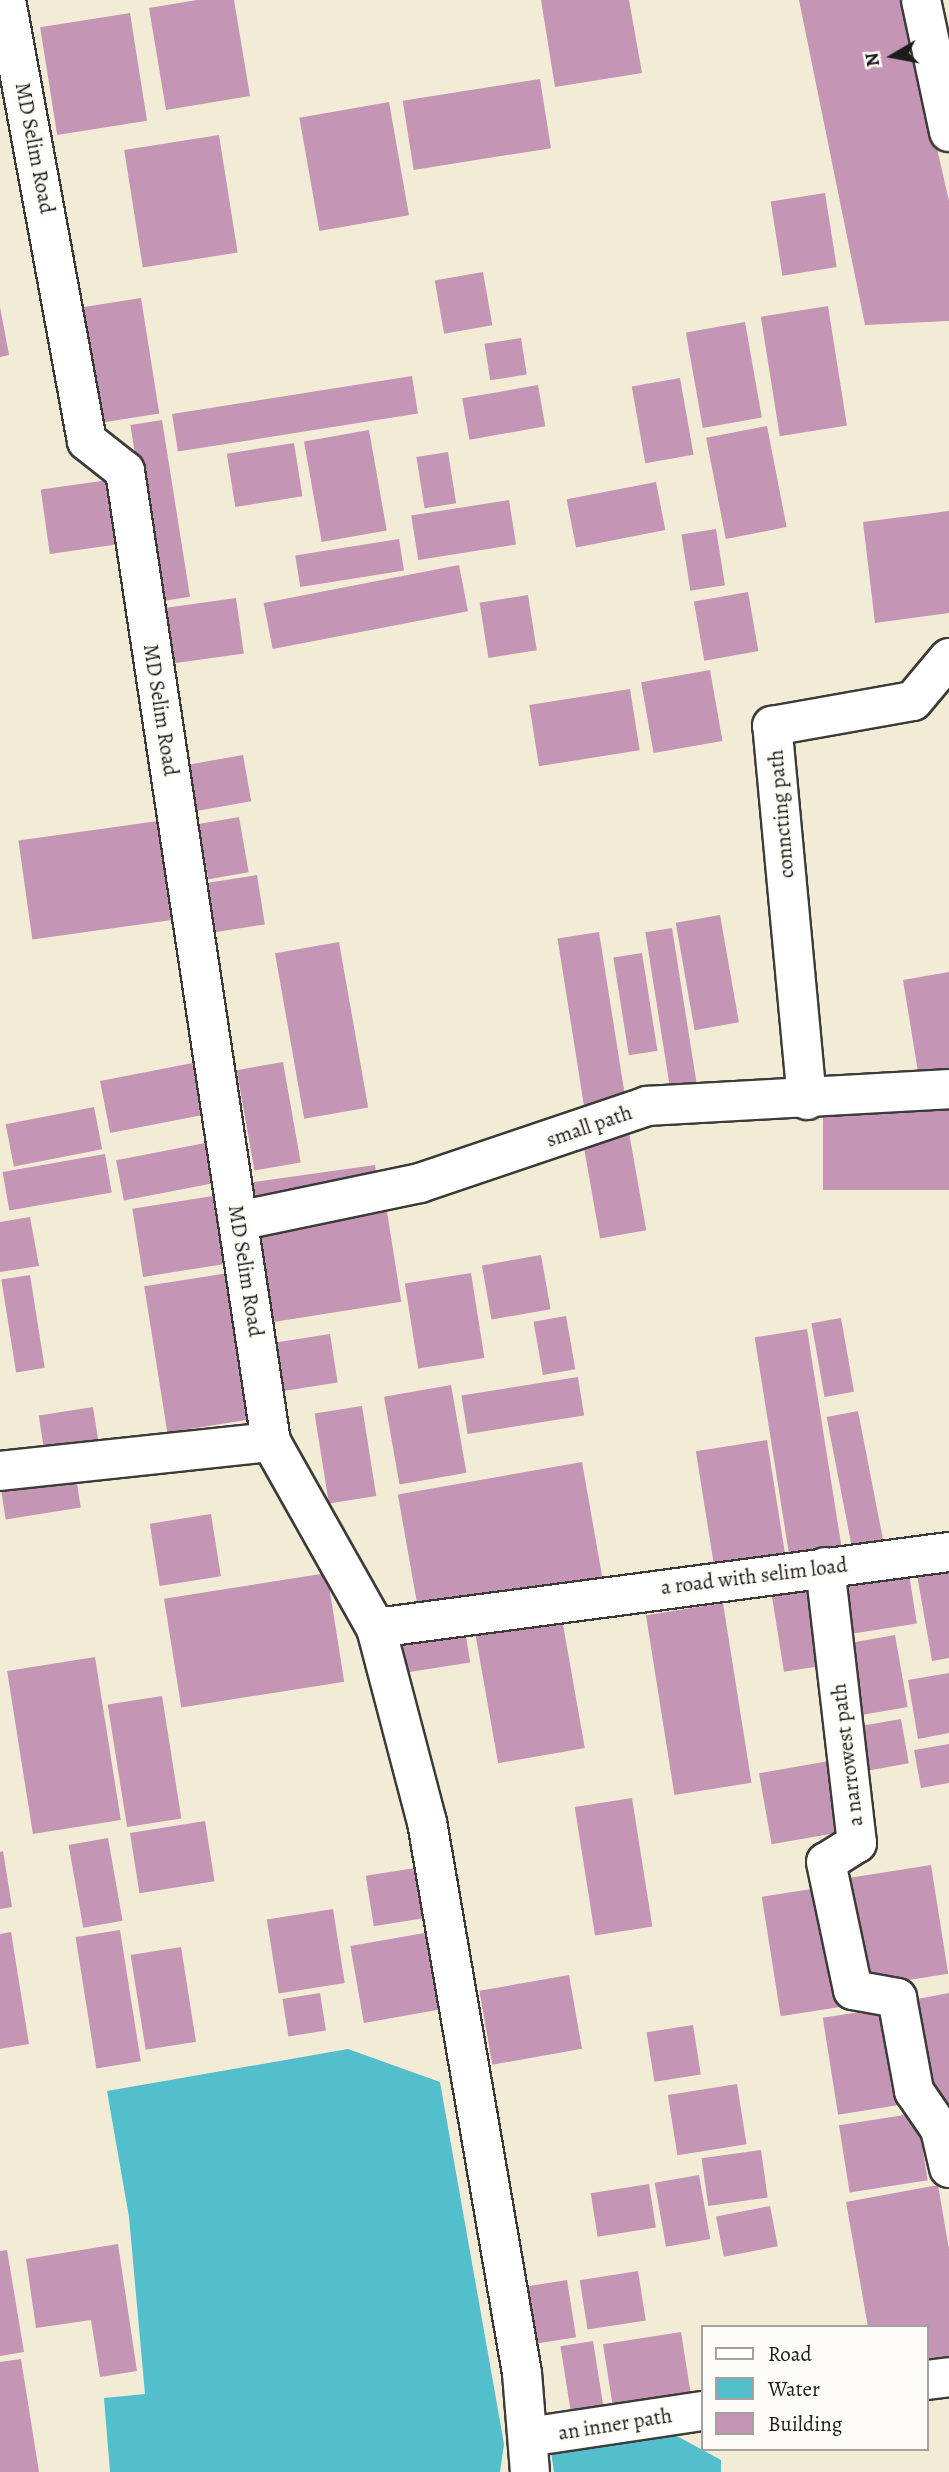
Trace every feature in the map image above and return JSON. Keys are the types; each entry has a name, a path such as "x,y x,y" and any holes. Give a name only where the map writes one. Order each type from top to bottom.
{"street":[{"name":"MD Selim Road","path":"6,0 87,441 125,471 271,1441"},
{"path":"921,0 949,132"},
{"name":"conncting path","path":"807,1100 772,726 913,701 949,658"},
{"name":"small path","path":"238,1221 420,1183 647,1106 807,1100 949,1089"},
{"path":"0,1471 271,1441 376,1628 426,1822 455,1971 529,2455"},
{"name":"a road with selim load","path":"376,1628 559,1600 949,1552"},
{"name":"a narrowest path","path":"825,1567 857,1843 826,1862 831,1888 853,1990 897,1998 914,2091 940,2129 949,2168"},
{"path":"928,2379 949,2376"},
{"name":"an inner path","path":"529,2455 701,2411"}],"water":[{"path":"348,2049 440,2082 504,2444 500,2472 110,2472 104,2398 145,2394 129,2217 107,2091"},
{"path":"675,2435 721,2460 721,2472 554,2472 551,2452"}],"building":[{"path":"197,0 234,0 250,96 166,110 149,8"},
{"path":"541,0 629,0 642,73 555,87"},
{"path":"799,0 903,0 949,201 949,321 865,325"},
{"path":"130,13 147,121 57,135 40,27"},
{"path":"540,79 551,148 414,170 403,101"},
{"path":"389,102 409,215 319,231 299,118"},
{"path":"219,135 238,253 143,268 124,150"},
{"path":"825,193 837,267 782,276 771,202"},
{"path":"483,272 492,325 444,334 435,281"},
{"path":"141,298 159,414 91,424 73,309"},
{"path":"828,306 847,426 780,436 761,317"},
{"path":"0,307 9,355 0,357"},
{"path":"745,322 762,418 703,428 686,332"},
{"path":"521,338 527,375 490,380 484,344"},
{"path":"412,376 418,414 178,452 172,414"},
{"path":"680,378 694,455 645,463 632,387"},
{"path":"538,385 545,426 469,440 462,398"},
{"path":"162,420 190,597 158,602 130,425"},
{"path":"767,426 787,527 726,539 706,438"},
{"path":"369,430 387,530 322,542 304,441"},
{"path":"294,443 302,496 235,507 227,454"},
{"path":"448,452 456,503 425,508 416,457"},
{"path":"116,479 125,543 50,554 41,490"},
{"path":"656,482 665,530 576,547 567,499"},
{"path":"509,500 516,544 418,560 411,515"},
{"path":"949,511 949,613 875,623 863,522"},
{"path":"716,529 725,585 690,591 681,534"},
{"path":"399,539 404,571 300,587 295,555"},
{"path":"459,565 468,611 273,649 264,603"},
{"path":"748,592 758,651 704,661 694,602"},
{"path":"528,595 537,650 488,658 480,603"},
{"path":"236,598 244,653 172,663 165,608"},
{"path":"710,670 723,741 654,753 641,682"},
{"path":"630,689 640,750 539,766 529,705"},
{"path":"243,755 251,801 192,812 184,765"},
{"path":"239,817 249,872 208,879 199,824"},
{"path":"165,820 179,919 32,940 18,841"},
{"path":"257,875 265,924 214,932 207,883"},
{"path":"720,915 739,1022 695,1030 676,923"},
{"path":"672,928 700,1105 673,1109 645,932"},
{"path":"599,932 627,1106 585,1112 558,939"},
{"path":"339,942 368,1107 304,1119 275,953"},
{"path":"642,953 657,1051 629,1055 613,958"},
{"path":"949,972 949,1079 920,1084 903,980"},
{"path":"208,1060 218,1112 110,1133 100,1081"},
{"path":"283,1062 301,1162 254,1171 237,1070"},
{"path":"823,1095 949,1095 949,1190 823,1190"},
{"path":"94,1107 102,1149 14,1166 6,1124"},
{"path":"627,1121 646,1230 600,1238 581,1129"},
{"path":"226,1139 234,1179 124,1201 116,1160"},
{"path":"105,1154 112,1192 9,1210 3,1172"},
{"path":"375,1165 379,1192 252,1210 248,1183"},
{"path":"238,1192 249,1260 143,1277 132,1209"},
{"path":"385,1199 401,1302 269,1323 253,1220"},
{"path":"30,1217 39,1266 0,1272 0,1222"},
{"path":"541,1255 551,1309 491,1320 482,1265"},
{"path":"241,1271 264,1417 167,1433 144,1286"},
{"path":"471,1273 484,1358 418,1368 405,1283"},
{"path":"30,1275 45,1368 16,1372 1,1280"},
{"path":"566,1316 575,1369 543,1375 534,1322"},
{"path":"841,1318 854,1392 824,1397 811,1323"},
{"path":"807,1329 842,1552 790,1561 755,1337"},
{"path":"330,1334 338,1382 275,1392 268,1344"},
{"path":"578,1377 584,1416 468,1434 461,1395"},
{"path":"451,1385 466,1473 399,1484 384,1397"},
{"path":"362,1406 376,1496 329,1503 315,1414"},
{"path":"93,1407 99,1447 45,1455 39,1416"},
{"path":"858,1411 884,1545 853,1551 827,1417"},
{"path":"767,1440 786,1560 715,1572 696,1451"},
{"path":"582,1462 603,1579 419,1612 398,1494"},
{"path":"75,1471 81,1508 6,1519 0,1483"},
{"path":"211,1514 221,1576 160,1586 150,1524"},
{"path":"949,1564 949,1658 932,1661 916,1569"},
{"path":"327,1573 344,1682 181,1707 164,1599"},
{"path":"826,1573 840,1663 784,1672 770,1582"},
{"path":"909,1574 917,1623 841,1635 833,1586"},
{"path":"723,1603 751,1783 674,1795 646,1615"},
{"path":"561,1613 585,1748 498,1763 474,1628"},
{"path":"463,1617 470,1662 398,1674 391,1628"},
{"path":"895,1635 908,1707 855,1716 843,1644"},
{"path":"95,1657 121,1820 33,1834 7,1671"},
{"path":"949,1673 949,1733 918,1739 908,1680"},
{"path":"162,1696 181,1818 127,1827 108,1705"},
{"path":"901,1719 909,1763 862,1772 854,1727"},
{"path":"949,1744 949,1783 921,1788 914,1750"},
{"path":"829,1761 842,1832 772,1844 759,1773"},
{"path":"632,1798 652,1926 595,1935 575,1807"},
{"path":"205,1821 215,1881 139,1893 130,1833"},
{"path":"108,1838 123,1921 83,1928 69,1845"},
{"path":"3,1851 12,1907 0,1909 0,1852"},
{"path":"931,1865 948,1974 851,1989 834,1880"},
{"path":"428,1866 436,1916 374,1926 366,1876"},
{"path":"824,1887 843,2007 781,2016 762,1897"},
{"path":"333,1909 345,1983 279,1994 267,1919"},
{"path":"120,1930 141,2061 96,2068 76,1937"},
{"path":"436,1931 450,2008 364,2023 350,1946"},
{"path":"11,1932 29,2044 0,2049 0,1934"},
{"path":"181,1947 196,2042 146,2050 131,1955"},
{"path":"569,1975 582,2049 492,2065 479,1991"},
{"path":"320,1993 326,2031 288,2036 282,1999"},
{"path":"949,1993 949,2107 930,2110 912,2000"},
{"path":"885,2008 900,2105 838,2115 823,2018"},
{"path":"693,2025 701,2074 654,2082 647,2032"},
{"path":"737,2084 747,2144 677,2155 668,2095"},
{"path":"917,2113 928,2180 850,2193 839,2125"},
{"path":"761,2150 768,2198 708,2206 702,2158"},
{"path":"699,2175 710,2239 666,2247 655,2183"},
{"path":"649,2184 656,2227 598,2237 591,2193"},
{"path":"938,2185 949,2249 949,2364 928,2368 928,2325 868,2325 846,2202"},
{"path":"770,2206 778,2246 724,2257 716,2216"},
{"path":"118,2244 137,2371 100,2377 91,2320 36,2328 26,2259"},
{"path":"7,2250 24,2352 0,2356 0,2251"},
{"path":"638,2271 646,2320 588,2330 580,2280"},
{"path":"567,2280 576,2337 525,2345 516,2288"},
{"path":"681,2332 691,2398 613,2411 603,2344"},
{"path":"593,2341 604,2413 572,2418 560,2346"},
{"path":"21,2359 39,2472 0,2472 0,2362"}]}
